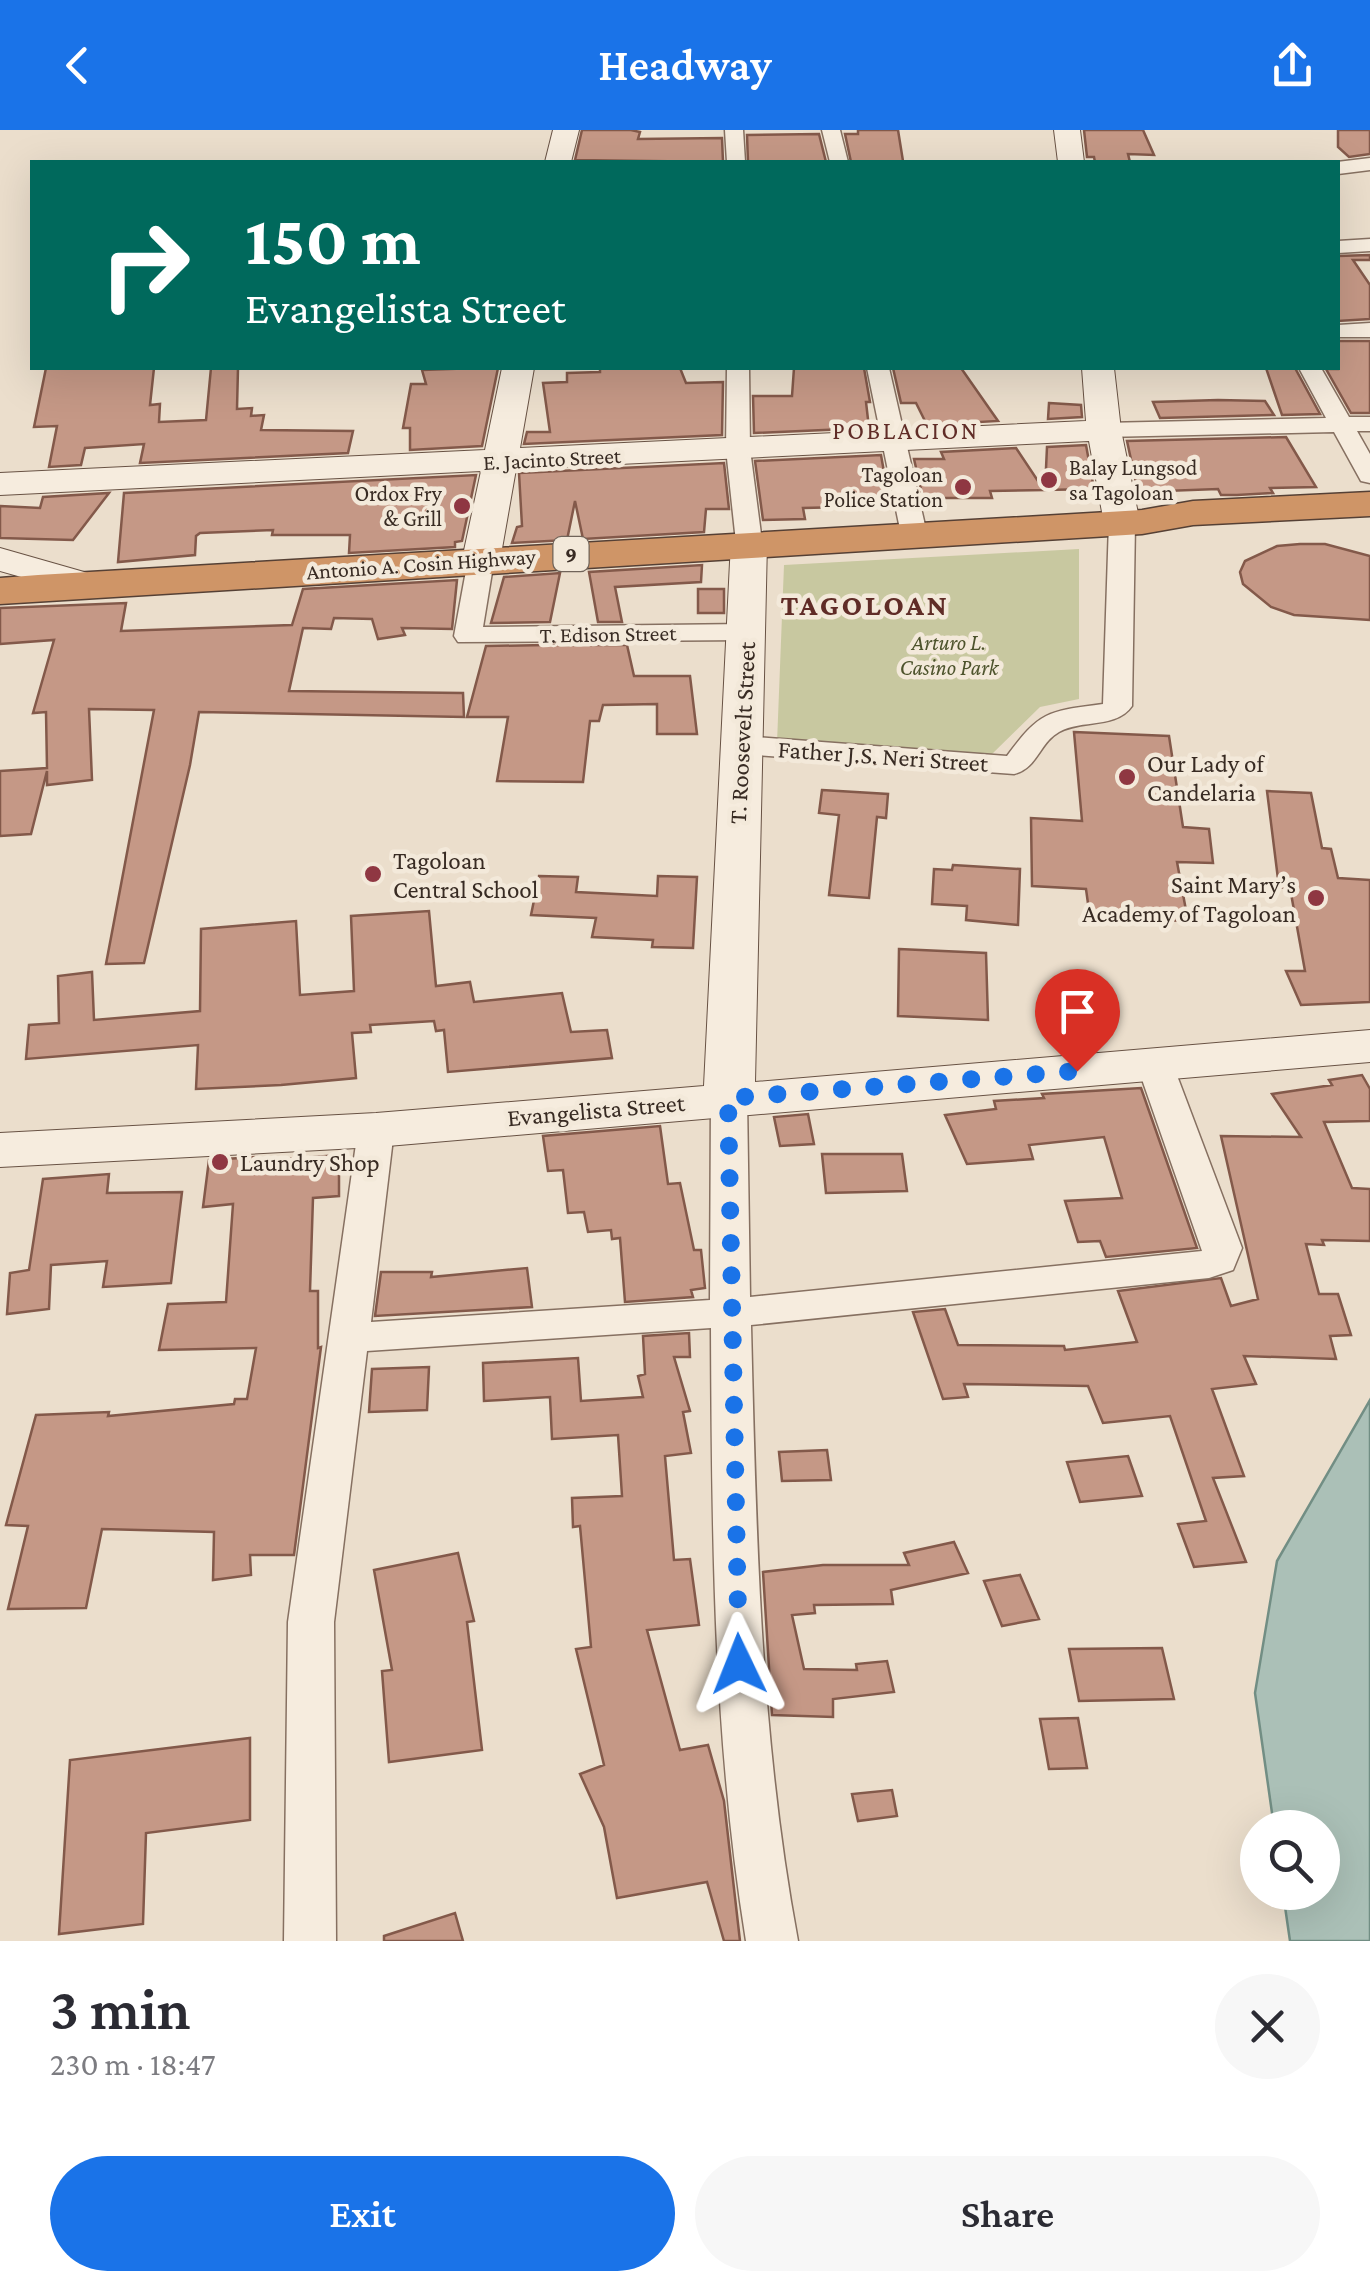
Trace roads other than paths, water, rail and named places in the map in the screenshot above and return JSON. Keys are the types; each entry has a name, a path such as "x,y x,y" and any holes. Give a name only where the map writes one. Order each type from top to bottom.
{"highway":[{"name":"Antonio A. Cosin Highway","path":"0,590 749,542 1132,523 1193,513 1370,504"},
{"name":"Antonio A. Cosin Highway","path":"1132,523 1200,528 1370,521"}],"street":[{"path":"558,160 566,130"},
{"path":"734,130 736,160"},
{"path":"831,130 838,160"},
{"path":"1067,130 1071,160"},
{"path":"1340,168 1370,164"},
{"path":"1340,247 1370,246"},
{"path":"1340,331 1370,330"},
{"path":"481,560 518,370"},
{"name":"T. Roosevelt Street","path":"728,1098 749,542 738,449 738,370"},
{"path":"878,370 890,439 914,534"},
{"path":"1098,370 1104,430 1132,523"},
{"path":"1311,370 1370,476"},
{"path":"1104,430 1370,424"},
{"name":"E. Jacinto Street","path":"0,484 1104,430"},
{"name":"Father J.S. Neri Street","path":"742,745 1014,765 1022,760 1037,733 1052,724 1112,711 1118,706 1132,523"},
{"path":"0,559 78,582"},
{"name":"T. Edison Street","path":"481,560 468,636 747,632"},
{"name":"Evangelista Street","path":"0,1150 376,1130 1370,1046"},
{"path":"346,1338 730,1313 1208,1264 1219,1260 1224,1248 1155,1065"},
{"path":"728,1098 740,1694 760,1882 772,1941"},
{"path":"310,1941 308,1667 346,1338 376,1130"}],"place":[{"name":"Balay Lungsod sa Tagoloan","path":"1049,480"},
{"name":"Tagoloan Police Station","path":"963,487"},
{"name":"Ordox Fry & Grill","path":"462,506"},
{"name":"Our Lady of Candelaria","path":"1127,777"},
{"name":"Tagoloan Central School","path":"373,874"},
{"name":"Saint Mary’s Academy of Tagoloan","path":"1316,898"},
{"name":"Laundry Shop","path":"220,1162"}],"district":[{"name":"POBLACION","path":"906,430"},
{"name":"TAGOLOAN","path":"865,604"}],"park label":[{"name":"Arturo L. Casino Park","path":"949,654"}]}
